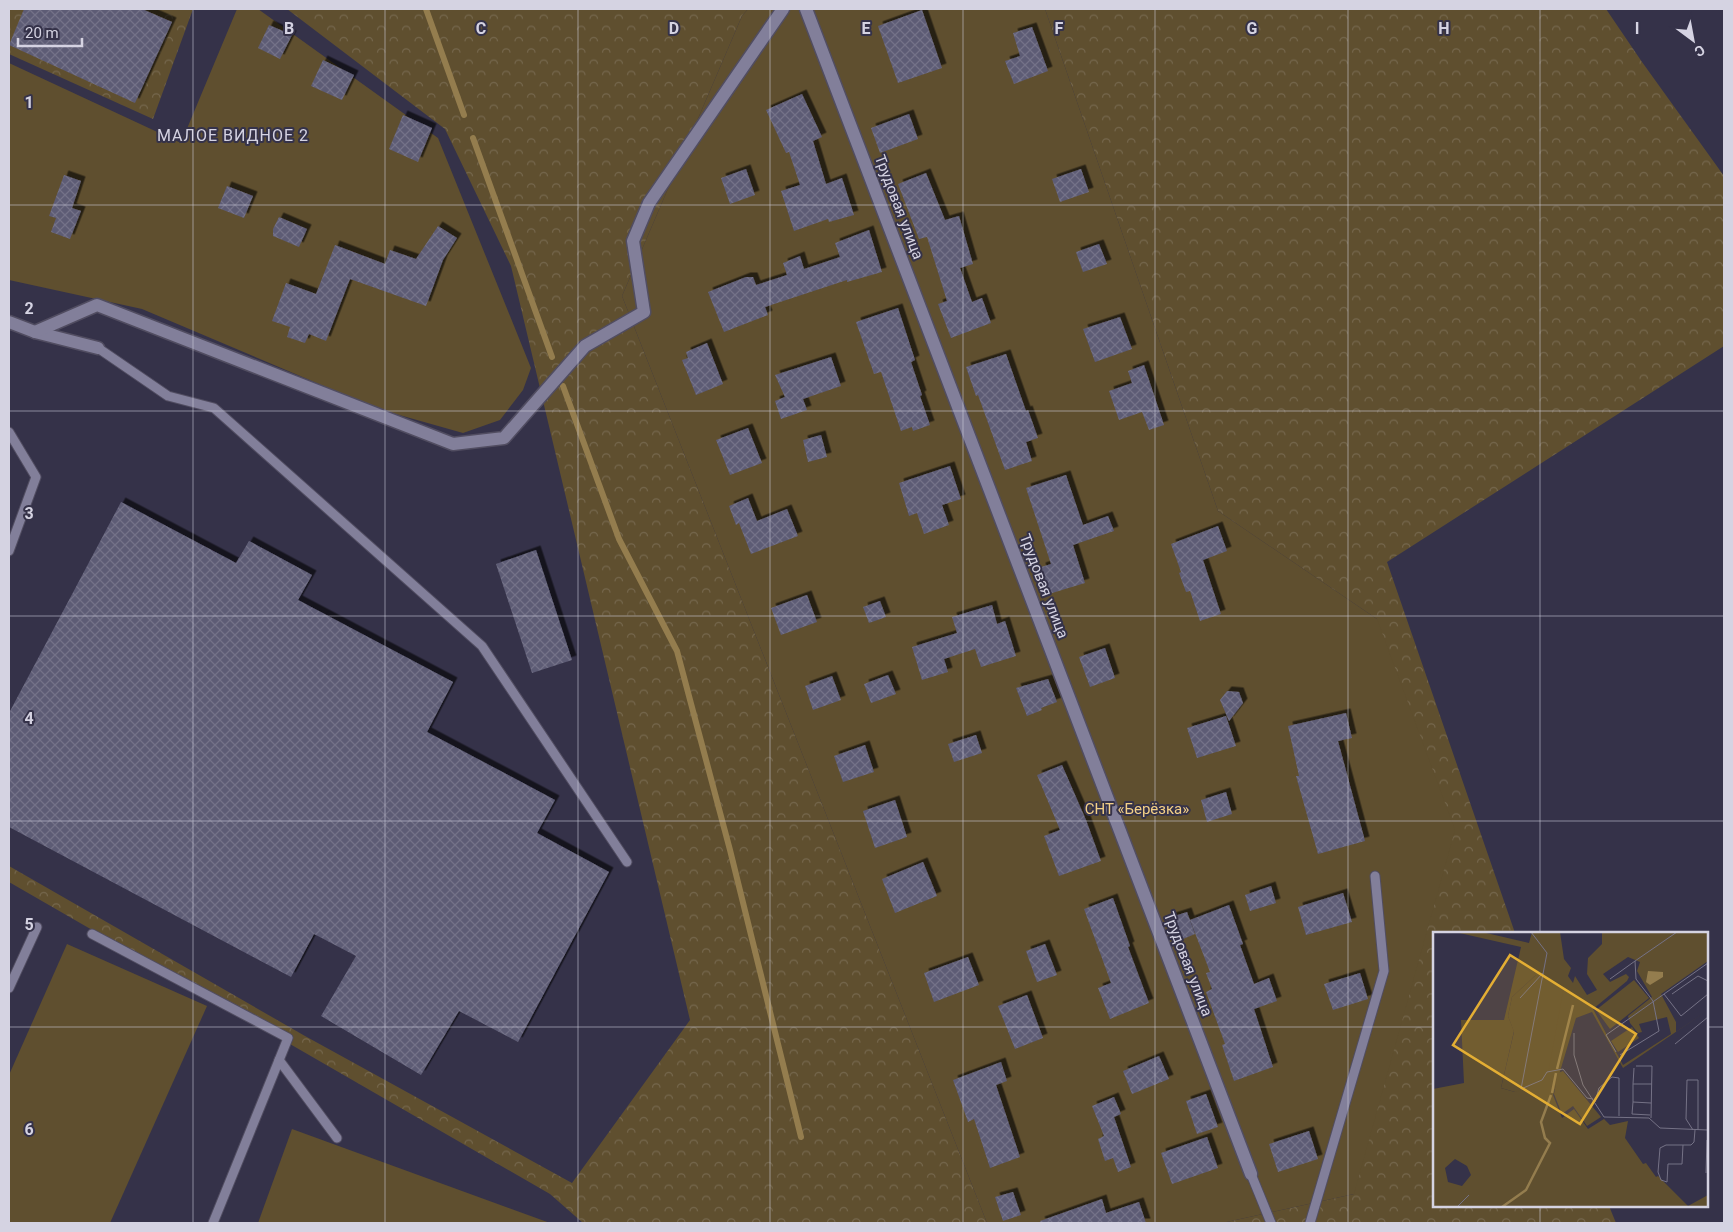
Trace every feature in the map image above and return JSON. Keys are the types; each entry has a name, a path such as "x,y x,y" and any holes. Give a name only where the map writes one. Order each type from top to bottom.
{"street":[{"path":"35,332 98,305 452,444 504,438 585,346 644,312 633,242 649,203 783,9"},
{"name":"Трудовая улица","path":"806,9 1251,1174"},
{"path":"9,322 35,332 98,348"}],"lane":[{"path":"98,348 168,396 214,408 482,646 627,862"},
{"path":"9,432 36,477 9,551"},
{"path":"1310,1223 1384,970 1375,876"},
{"path":"9,988 37,927"},
{"path":"92,934 288,1038 213,1223"},
{"path":"279,1060 337,1138"},
{"path":"1251,1174 1271,1223"}],"green space":[{"path":"9,9 193,9 153,119 9,54"},
{"path":"237,9 258,9 438,138 531,368 523,390 500,420 463,433 378,409 142,309 9,280 9,63 181,143"},
{"path":"287,9 748,9 742,16 622,296 987,1223 583,1223 550,1194 9,882 9,866 305,1036 572,1183 690,1020 511,266 445,129"},
{"name":"СНТ «Берёзка»","path":"748,9 1045,9 1218,511 1377,619 1455,830 1354,1194 1222,1223 987,1223 622,296 742,16"},
{"path":"1045,9 1606,9 1724,176 1724,346 1387,562 1515,932 1433,932 1433,1207 1609,1207 1616,1223 1222,1223 1354,1194 1377,619 1218,511"},
{"path":"67,944 207,1006 110,1223 9,1223 9,1075"},
{"path":"292,1129 550,1223 258,1223"}],"building":[{"path":"24,9 142,9 172,22 135,103 9,45"},
{"path":"922,10 942,68 898,83 878,26"},
{"path":"269,25 292,35 280,59 258,48"},
{"path":"1032,27 1048,71 1014,84 1005,61 1020,56 1013,33"},
{"path":"323,60 354,75 342,100 311,86"},
{"path":"802,94 822,137 813,141 826,184 842,178 854,215 829,222 828,219 794,231 781,191 800,185 789,152 786,153 766,110"},
{"path":"909,114 918,139 880,153 871,128"},
{"path":"403,115 432,128 418,162 389,149"},
{"path":"746,169 755,195 730,204 721,178"},
{"path":"1081,169 1089,192 1060,202 1052,179"},
{"path":"926,173 945,220 959,216 973,264 960,268 972,302 982,298 991,323 951,338 938,304 947,301 927,237 919,239 898,184"},
{"path":"64,175 81,181 72,208 81,211 70,239 51,232 56,218 49,216"},
{"path":"227,186 253,196 244,218 218,208"},
{"path":"279,217 307,229 299,247 273,236 273,229"},
{"path":"438,226 457,238 443,260 426,306 350,279 326,341 309,334 305,343 287,337 290,327 272,321 286,283 316,294 335,245 385,264 390,250 416,259"},
{"path":"869,230 882,272 847,282 847,280 765,307 768,315 724,332 708,292 746,277 753,277 756,285 787,275 783,263 800,256 804,269 840,257 835,243"},
{"path":"1099,244 1107,264 1083,272 1076,252"},
{"path":"898,308 915,360 911,362 930,425 913,431 912,427 901,431 881,372 874,374 856,322"},
{"path":"1120,317 1132,349 1095,362 1083,329"},
{"path":"707,343 723,384 696,395 682,360 688,358 686,352"},
{"path":"1006,354 1026,411 1028,410 1038,438 1026,442 1032,461 1005,470 966,367"},
{"path":"831,357 841,386 803,399 807,410 781,419 775,401 785,397 775,375"},
{"path":"1144,365 1164,425 1149,430 1142,412 1119,420 1109,391 1132,383 1128,371"},
{"path":"748,428 762,463 730,475 716,440"},
{"path":"821,435 827,457 808,462 803,440"},
{"path":"950,466 961,499 942,505 949,525 924,534 917,513 909,516 899,483"},
{"path":"1066,475 1083,525 1108,516 1114,531 1073,545 1085,583 1049,594 1041,567 1051,564 1026,488"},
{"path":"748,498 757,521 787,509 798,536 751,554 739,523 736,525 729,506"},
{"path":"121,502 236,563 249,541 312,575 298,600 453,682 427,732 555,800 537,833 609,872 518,1042 459,1011 421,1075 321,1016 356,956 314,934 291,977 9,827 9,713"},
{"path":"1218,526 1227,551 1203,560 1221,614 1200,621 1190,591 1186,592 1171,544"},
{"path":"536,550 572,660 532,673 496,564"},
{"path":"807,595 817,622 781,635 771,608"},
{"path":"880,601 886,617 869,623 863,607"},
{"path":"992,605 997,624 1005,621 1016,656 981,667 975,649 944,659 948,672 922,680 912,647 957,633 952,617"},
{"path":"1105,648 1115,678 1090,687 1079,657"},
{"path":"888,675 896,694 871,703 864,684"},
{"path":"832,676 841,700 813,710 805,686"},
{"path":"1048,679 1057,702 1027,716 1016,688"},
{"path":"1227,691 1239,692 1243,703 1229,721 1220,700"},
{"path":"1346,713 1352,738 1338,741 1365,841 1318,854 1296,776 1299,776 1288,726"},
{"path":"1226,716 1236,746 1197,758 1187,728"},
{"path":"976,735 982,753 954,762 948,744"},
{"path":"865,745 874,772 843,782 834,756"},
{"path":"1062,765 1086,820 1101,861 1059,876 1044,836 1060,830 1037,775"},
{"path":"1226,792 1232,814 1207,822 1201,800"},
{"path":"895,800 907,837 875,848 863,811"},
{"path":"923,862 937,896 895,913 882,879"},
{"path":"1271,886 1276,903 1250,911 1245,895"},
{"path":"1343,893 1352,922 1306,935 1298,907"},
{"path":"1113,898 1130,946 1128,947 1149,1003 1110,1019 1098,988 1111,983 1084,909"},
{"path":"1229,905 1243,944 1240,945 1254,984 1269,978 1277,1001 1254,1009 1273,1067 1234,1081 1222,1045 1225,1044 1206,992 1212,989 1206,973 1210,972 1190,920"},
{"path":"1187,912 1195,934 1176,942 1168,918"},
{"path":"1045,944 1057,975 1037,982 1026,951"},
{"path":"968,957 979,985 934,1002 924,973"},
{"path":"1360,973 1368,999 1333,1010 1324,984"},
{"path":"1027,995 1043,1038 1015,1049 998,1006"},
{"path":"1159,1056 1169,1079 1132,1094 1123,1071"},
{"path":"1001,1062 1007,1081 996,1085 1020,1157 990,1168 974,1119 968,1122 953,1080"},
{"path":"1206,1094 1218,1127 1197,1134 1186,1101"},
{"path":"1114,1097 1121,1114 1114,1117 1131,1167 1118,1172 1113,1158 1105,1161 1098,1139 1104,1136 1092,1106"},
{"path":"1309,1131 1318,1159 1278,1172 1269,1144"},
{"path":"1207,1137 1218,1168 1172,1184 1161,1153"},
{"path":"1013,1192 1021,1215 1003,1221 995,1197"},
{"path":"1102,1199 1106,1213 1139,1202 1146,1223 1041,1223 1040,1221"}],"waterway":[{"path":"426,9 464,115"},
{"path":"473,138 552,357"},
{"path":"563,386 619,539 677,651 730,850 801,1137"}],"district":[{"name":"МАЛОЕ ВИДНОЕ 2","path":"233,135"}]}
